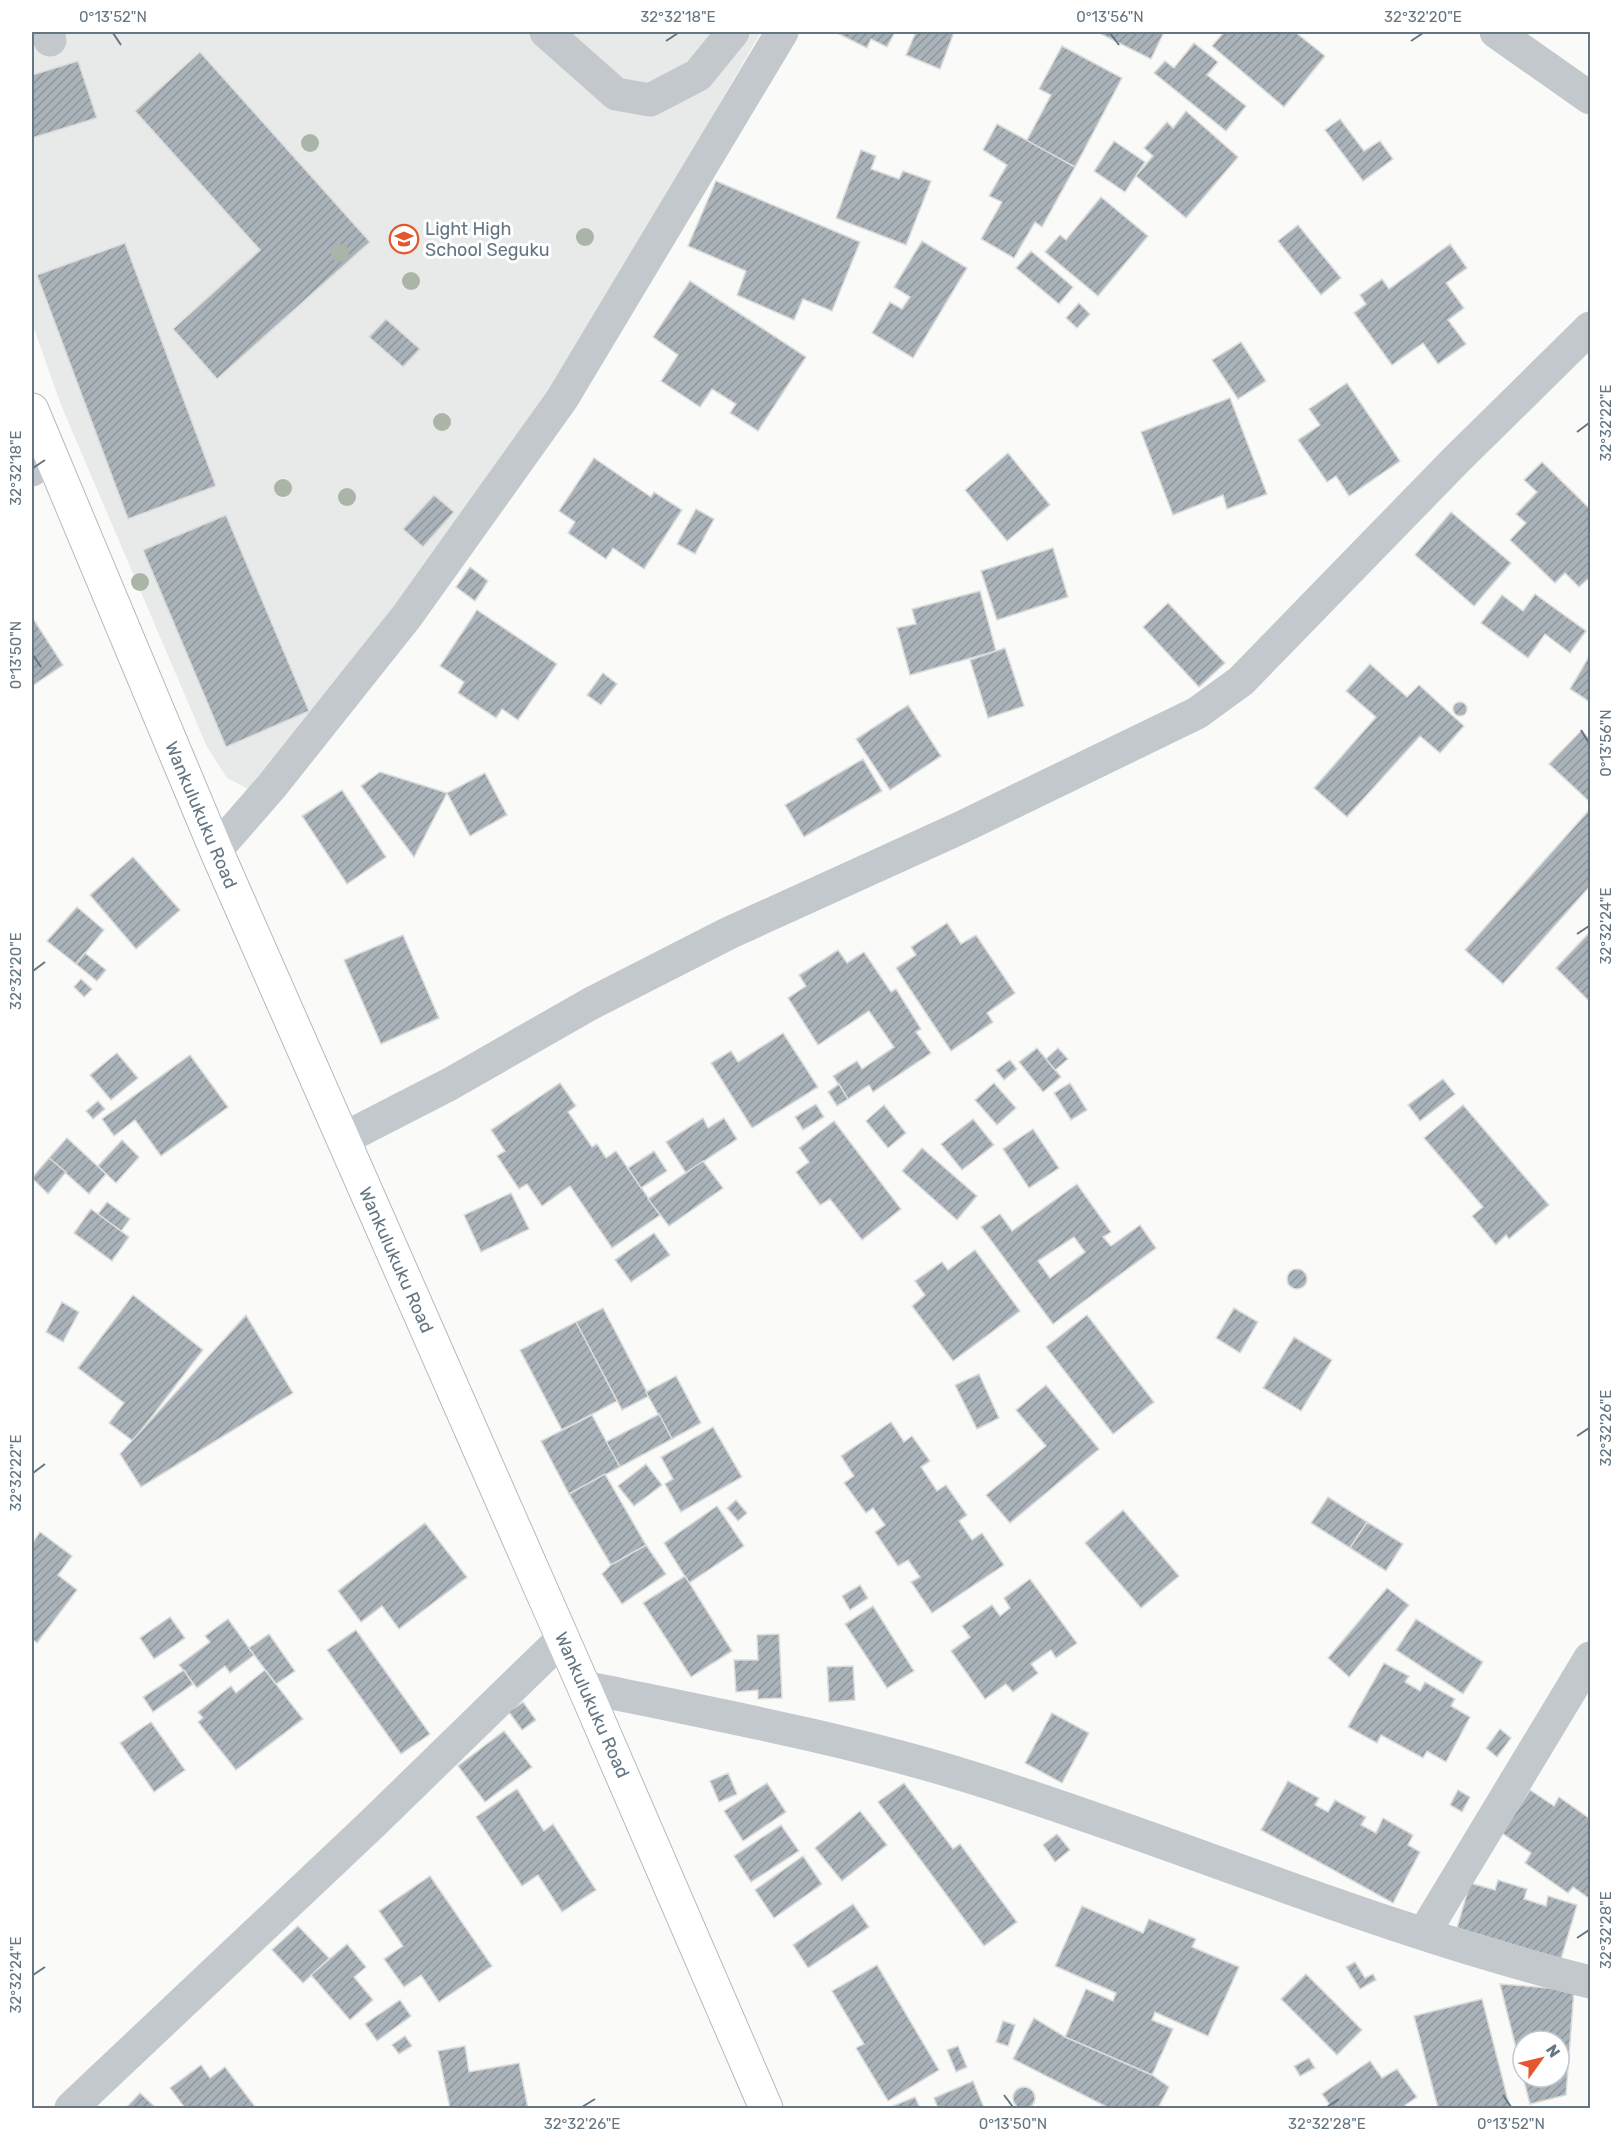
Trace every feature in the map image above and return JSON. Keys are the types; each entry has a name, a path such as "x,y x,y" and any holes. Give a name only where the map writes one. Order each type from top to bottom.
{"main road":[{"name":"Wankulukuku Road","path":"32,410 40,463 216,850 563,1638 766,2109"}],"street":[{"path":"546,32 616,94 650,99 698,75 733,32"},
{"path":"216,850 271,787 407,616 562,399 782,32"},
{"path":"1496,32 1590,98"},
{"path":"343,1139 450,1083 590,1004 719,938 960,828 1197,713 1241,681 1448,468 1590,328"},
{"path":"71,2109 94,2084 372,1824 563,1638"},
{"path":"1424,1933 1590,1658"},
{"path":"584,1687 814,1735 969,1777 1472,1951 1590,1982"}],"shaded area":[{"path":"32,32 761,32 556,386 428,579 252,791 227,778 207,747 61,405 32,323"}],"building":[{"path":"835,32 895,32 887,47 871,39 867,48"},
{"path":"916,32 954,32 940,69 906,55"},
{"path":"1102,32 1164,32 1151,59 1101,34"},
{"path":"1224,32 1295,32 1325,56 1284,107 1212,46"},
{"path":"1194,43 1218,62 1207,75 1246,106 1226,131 1154,73 1165,61 1174,68"},
{"path":"1062,46 1122,78 1075,167 1026,142 1051,95 1039,89"},
{"path":"200,52 370,242 217,379 173,329 260,250 135,111"},
{"path":"78,61 97,118 32,138 32,75"},
{"path":"1186,111 1238,157 1186,218 1136,176 1153,156 1144,148 1167,122 1173,128"},
{"path":"1340,119 1364,151 1380,141 1393,159 1363,181 1325,130"},
{"path":"997,124 1075,167 1042,227 1035,222 1014,258 981,239 1002,202 989,196 1007,165 983,150"},
{"path":"1114,141 1145,162 1125,192 1094,171"},
{"path":"861,150 876,156 871,169 899,179 903,171 931,181 906,245 836,218"},
{"path":"716,181 860,242 832,311 803,299 794,320 737,295 746,271 688,246"},
{"path":"1101,197 1148,236 1098,296 1045,252 1060,235 1066,240"},
{"path":"1298,225 1341,278 1321,295 1278,241"},
{"path":"922,241 967,268 913,358 872,333 890,302 902,309 910,297 894,287"},
{"path":"125,243 216,486 128,519 37,275"},
{"path":"1450,244 1467,268 1446,283 1464,308 1448,320 1466,344 1438,364 1423,343 1392,365 1354,313 1366,304 1360,295 1382,279 1389,289"},
{"path":"1031,251 1073,287 1059,304 1016,268"},
{"path":"690,281 806,357 758,431 730,413 736,404 712,389 700,407 661,381 678,355 653,337"},
{"path":"1079,303 1090,314 1077,328 1066,318"},
{"path":"386,319 420,349 403,367 369,337"},
{"path":"1241,342 1266,381 1238,399 1212,360"},
{"path":"1347,383 1400,461 1349,496 1336,476 1327,482 1298,440 1320,425 1309,409"},
{"path":"1230,398 1267,494 1227,509 1223,495 1173,515 1141,432"},
{"path":"1008,453 1050,505 1007,541 965,490"},
{"path":"594,458 651,497 654,492 682,510 644,569 613,548 606,559 568,533 575,522 559,511"},
{"path":"1542,462 1590,509 1590,577 1579,587 1565,573 1555,583 1510,540 1526,523 1516,514 1537,492 1524,480"},
{"path":"434,495 454,512 423,547 403,529"},
{"path":"696,509 714,519 695,554 677,544"},
{"path":"1451,512 1511,563 1474,606 1415,555"},
{"path":"226,515 309,711 226,747 143,550"},
{"path":"1053,548 1068,597 997,620 981,571"},
{"path":"470,567 488,581 475,601 456,587"},
{"path":"980,591 996,651 910,675 897,628 916,624 912,609"},
{"path":"1535,594 1586,631 1570,653 1545,634 1528,658 1481,623 1502,595 1523,611"},
{"path":"1168,603 1225,663 1199,687 1143,627"},
{"path":"477,610 557,664 518,720 502,709 496,718 458,693 464,682 440,666"},
{"path":"32,617 63,665 32,686"},
{"path":"1005,648 1024,706 988,718 970,660"},
{"path":"1590,655 1590,702 1570,689"},
{"path":"1370,664 1407,697 1419,685 1464,726 1440,753 1420,736 1347,817 1314,788 1376,717 1346,691"},
{"path":"603,673 617,684 601,705 587,695"},
{"path":"1460,702 1465,704 1467,709 1465,714 1460,716 1455,714 1453,709 1455,704"},
{"path":"908,705 941,756 890,790 856,739"},
{"path":"1581,731 1590,739 1590,802 1549,764"},
{"path":"863,759 882,791 804,837 785,805"},
{"path":"380,772 447,793 414,857 361,786"},
{"path":"485,773 507,815 470,836 447,793"},
{"path":"342,790 386,857 347,884 302,816"},
{"path":"1590,809 1590,886 1503,984 1465,950"},
{"path":"133,857 180,910 136,949 90,895"},
{"path":"77,907 104,930 76,964 47,941"},
{"path":"947,923 961,944 976,935 1015,993 987,1013 993,1022 951,1051 896,968 916,955 911,947"},
{"path":"1590,932 1590,1002 1556,968"},
{"path":"403,935 439,1018 381,1044 344,960"},
{"path":"838,950 847,963 864,952 891,992 896,989 921,1029 916,1032 931,1053 873,1092 869,1085 848,1099 833,1076 857,1061 862,1069 894,1047 869,1011 818,1045 788,998 806,986 799,975"},
{"path":"85,953 106,970 97,981 76,964"},
{"path":"81,979 92,989 84,997 74,987"},
{"path":"783,1033 818,1087 752,1128 711,1063 731,1051 738,1062"},
{"path":"1037,1048 1061,1077 1043,1092 1019,1062"},
{"path":"1058,1048 1068,1059 1055,1070 1046,1059"},
{"path":"117,1053 138,1078 111,1100 90,1075"},
{"path":"190,1055 228,1107 161,1156 135,1120 114,1136 102,1119"},
{"path":"1010,1060 1017,1069 1004,1080 996,1070"},
{"path":"1443,1079 1455,1094 1420,1121 1408,1105"},
{"path":"560,1083 576,1106 568,1112 592,1147 597,1144 606,1158 616,1151 660,1215 612,1248 570,1186 542,1206 527,1184 519,1189 497,1156 505,1151 491,1130"},
{"path":"994,1083 1016,1108 997,1125 975,1100"},
{"path":"1070,1083 1087,1110 1071,1120 1054,1093"},
{"path":"839,1084 848,1099 837,1106 828,1092"},
{"path":"98,1101 105,1109 93,1119 86,1111"},
{"path":"816,1104 824,1117 803,1130 795,1117"},
{"path":"884,1105 906,1133 888,1148 866,1121"},
{"path":"1463,1105 1549,1205 1509,1239 1506,1235 1496,1245 1472,1216 1483,1207 1424,1138"},
{"path":"703,1118 708,1128 724,1118 737,1139 686,1173 666,1142"},
{"path":"973,1119 994,1145 962,1170 941,1144"},
{"path":"834,1121 901,1209 862,1240 830,1199 820,1205 796,1172 809,1162 799,1148"},
{"path":"1033,1129 1059,1168 1029,1188 1003,1149"},
{"path":"67,1138 106,1174 89,1194 49,1158"},
{"path":"122,1140 139,1157 116,1183 98,1166"},
{"path":"922,1148 977,1196 957,1220 902,1171"},
{"path":"654,1151 667,1171 641,1188 628,1168"},
{"path":"49,1158 66,1172 48,1194 32,1178"},
{"path":"703,1161 723,1188 669,1226 648,1199"},
{"path":"1077,1184 1111,1232 1103,1237 1111,1246 1140,1225 1156,1248 1053,1324 981,1227 1000,1214 1012,1231","holes":["1074,1237 1085,1252 1050,1278 1038,1261"]},
{"path":"511,1193 529,1229 481,1252 464,1215"},
{"path":"107,1202 130,1219 121,1231 98,1214"},
{"path":"91,1209 129,1237 112,1261 74,1233"},
{"path":"654,1233 670,1255 631,1282 615,1260"},
{"path":"975,1250 1020,1311 953,1361 912,1306 925,1295 915,1281 942,1262 948,1270"},
{"path":"1297,1269 1304,1272 1307,1279 1304,1286 1297,1289 1290,1286 1287,1279 1290,1272"},
{"path":"133,1295 203,1350 133,1441 109,1423 124,1403 78,1368"},
{"path":"62,1302 79,1312 63,1342 46,1332"},
{"path":"603,1308 649,1396 622,1410 576,1322"},
{"path":"1234,1308 1258,1322 1240,1353 1216,1338"},
{"path":"246,1315 293,1393 141,1487 120,1454"},
{"path":"1087,1315 1154,1402 1113,1434 1046,1347"},
{"path":"576,1322 617,1401 562,1430 520,1350"},
{"path":"1294,1337 1332,1360 1301,1411 1263,1388"},
{"path":"979,1374 999,1418 977,1429 955,1385"},
{"path":"676,1376 701,1423 672,1439 646,1392"},
{"path":"1046,1385 1099,1449 1010,1523 986,1495 1046,1446 1016,1410"},
{"path":"659,1414 672,1439 620,1467 606,1442"},
{"path":"592,1415 620,1467 569,1494 541,1441"},
{"path":"891,1422 904,1442 912,1436 930,1461 921,1467 937,1491 946,1485 967,1515 959,1521 972,1540 982,1533 1004,1565 932,1613 911,1582 920,1577 908,1560 898,1566 875,1532 885,1525 873,1508 866,1513 844,1483 854,1476 841,1456"},
{"path":"713,1427 742,1477 681,1512 665,1484 673,1479 661,1457"},
{"path":"646,1464 662,1485 634,1506 618,1486"},
{"path":"605,1474 646,1545 611,1565 569,1494"},
{"path":"1328,1497 1367,1522 1350,1548 1311,1523"},
{"path":"736,1500 747,1513 738,1521 727,1508"},
{"path":"717,1506 744,1546 689,1583 664,1543"},
{"path":"1123,1510 1179,1576 1141,1608 1085,1543"},
{"path":"1367,1522 1403,1544 1386,1571 1350,1548"},
{"path":"425,1523 467,1577 399,1629 382,1606 361,1622 338,1591"},
{"path":"40,1532 72,1556 58,1575 77,1590 37,1643 32,1639 32,1544"},
{"path":"646,1545 666,1574 622,1604 602,1574 611,1565"},
{"path":"685,1576 732,1651 691,1677 643,1603"},
{"path":"1030,1579 1077,1643 1056,1658 1051,1650 1031,1664 1038,1673 1013,1692 1006,1684 985,1699 951,1651 970,1637 962,1626 992,1605 1000,1616 1010,1608 1004,1598"},
{"path":"860,1585 868,1598 850,1610 842,1596"},
{"path":"1387,1588 1409,1605 1349,1677 1328,1658"},
{"path":"873,1606 914,1671 887,1688 845,1624"},
{"path":"170,1617 185,1638 154,1659 140,1638"},
{"path":"228,1619 254,1655 230,1673 225,1666 197,1688 179,1665 210,1642 205,1636"},
{"path":"1416,1619 1483,1662 1463,1694 1396,1650"},
{"path":"356,1630 430,1734 401,1754 327,1650"},
{"path":"269,1634 295,1671 276,1684 249,1648"},
{"path":"779,1634 782,1698 758,1699 758,1690 736,1692 734,1660 758,1660 757,1635"},
{"path":"1384,1663 1409,1676 1405,1682 1420,1691 1425,1682 1455,1699 1451,1706 1470,1717 1446,1762 1427,1751 1423,1758 1381,1735 1377,1743 1348,1727"},
{"path":"853,1666 855,1700 829,1702 827,1667"},
{"path":"184,1670 193,1684 153,1712 143,1697"},
{"path":"265,1670 303,1719 236,1770 198,1722 203,1718 198,1712 231,1686 236,1693"},
{"path":"523,1702 536,1720 522,1730 509,1712"},
{"path":"1052,1713 1089,1733 1062,1783 1025,1763"},
{"path":"151,1722 185,1770 154,1792 120,1743"},
{"path":"1500,1729 1511,1738 1497,1757 1486,1748"},
{"path":"504,1731 532,1767 485,1802 458,1766"},
{"path":"728,1773 737,1794 719,1802 710,1781"},
{"path":"1288,1781 1319,1798 1315,1805 1328,1812 1335,1800 1366,1817 1361,1825 1376,1833 1383,1818 1413,1835 1408,1845 1420,1852 1393,1903 1261,1830"},
{"path":"767,1783 786,1812 743,1841 724,1811"},
{"path":"904,1783 953,1849 960,1844 1017,1922 984,1946 878,1802"},
{"path":"517,1789 544,1831 553,1824 596,1890 562,1912 538,1875 522,1886 476,1817"},
{"path":"1458,1790 1470,1797 1462,1812 1450,1805"},
{"path":"1530,1790 1554,1806 1559,1797 1590,1819 1590,1899 1573,1887 1568,1893 1525,1863 1531,1853 1502,1833"},
{"path":"860,1811 887,1845 842,1881 815,1848"},
{"path":"781,1825 799,1851 751,1882 734,1856"},
{"path":"1057,1834 1070,1850 1055,1862 1043,1845"},
{"path":"803,1856 822,1884 774,1918 755,1890"},
{"path":"430,1876 492,1966 439,2002 421,1975 404,1987 384,1959 403,1946 379,1911"},
{"path":"1498,1880 1527,1889 1524,1899 1546,1906 1548,1896 1577,1905 1561,1959 1457,1928 1470,1883 1495,1890"},
{"path":"853,1904 869,1927 808,1968 793,1945"},
{"path":"1082,1906 1143,1933 1149,1919 1196,1939 1192,1947 1239,1967 1208,2036 1155,2012 1152,2020 1173,2029 1152,2075 1065,2037 1086,1989 1113,2001 1116,1993 1055,1966"},
{"path":"298,1926 329,1958 303,1983 272,1950"},
{"path":"347,1944 366,1967 354,1977 373,2000 350,2020 311,1975"},
{"path":"1355,1962 1365,1978 1373,1974 1376,1980 1360,1989 1346,1967"},
{"path":"877,1965 939,2070 888,2101 856,2048 864,2044 832,1991"},
{"path":"1306,1974 1362,2030 1337,2055 1281,1999"},
{"path":"1500,1984 1574,1990 1571,2029 1511,2029"},
{"path":"1482,1999 1510,2108 1438,2108 1414,2016"},
{"path":"400,2000 411,2016 377,2041 365,2024"},
{"path":"1034,2018 1065,2037 1152,2075 1169,2087 1158,2108 1109,2108 1013,2059"},
{"path":"1003,2021 1015,2025 1008,2046 996,2042"},
{"path":"405,2036 412,2046 399,2054 392,2045"},
{"path":"465,2046 469,2072 519,2063 528,2108 450,2108 438,2051"},
{"path":"958,2046 967,2067 956,2072 947,2050"},
{"path":"1309,2058 1315,2068 1300,2076 1294,2066"},
{"path":"1370,2061 1382,2078 1397,2069 1417,2097 1405,2105 1407,2108 1332,2108 1322,2094"},
{"path":"201,2065 210,2078 225,2067 256,2108 185,2108 170,2088"},
{"path":"973,2081 984,2108 938,2108 934,2098"},
{"path":"1020,2087 1028,2087 1035,2094 1035,2102 1028,2109 1020,2109 1013,2102 1013,2094"},
{"path":"1526,2089 1566,2089 1566,2095 1530,2104"},
{"path":"140,2093 156,2108 126,2108"},
{"path":"915,2097 920,2108 888,2108"}],"place":[{"name":"Light High School Seguku","path":"404,239"}]}
